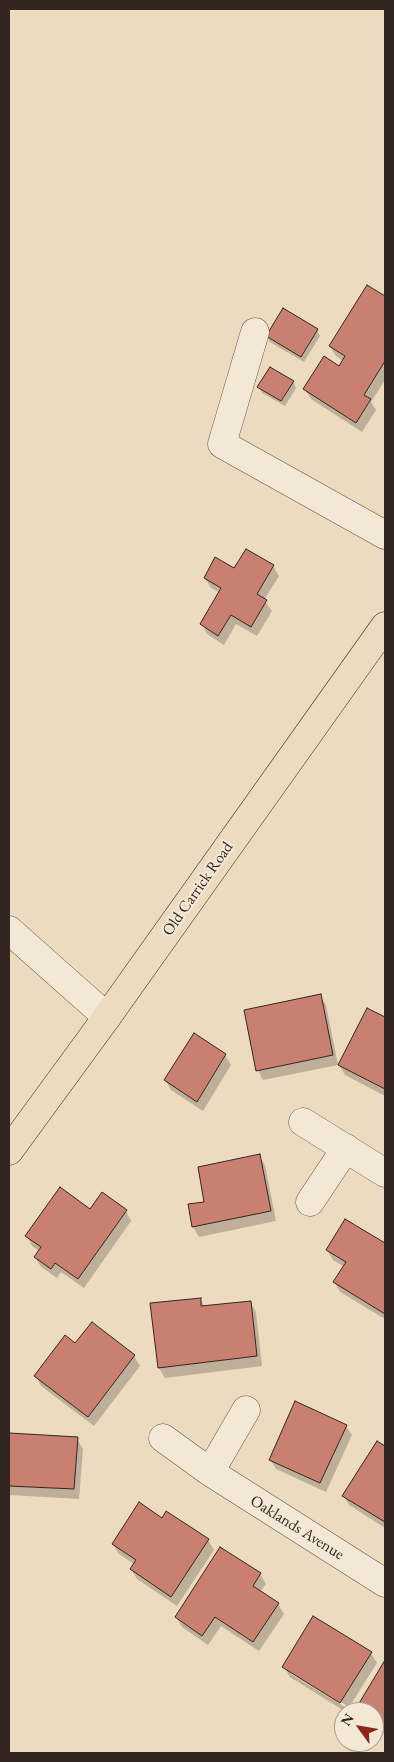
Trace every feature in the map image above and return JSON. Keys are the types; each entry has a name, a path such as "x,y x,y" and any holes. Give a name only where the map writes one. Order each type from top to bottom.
{"main road":[{"name":"Old Carrick Road","path":"9,1151 107,1017 385,626"}],"street":[{"path":"255,332 222,444 385,535"},
{"path":"9,930 107,1017"},
{"path":"303,1122 385,1173"},
{"path":"310,1202 346,1148"},
{"path":"210,1472 246,1410"},
{"name":"Oaklands Avenue","path":"163,1438 210,1472 385,1583"}],"building":[{"path":"367,285 385,296 385,361 364,395 371,399 356,423 303,389 324,356 339,366 345,356 329,346"},
{"path":"283,308 318,329 301,357 266,336"},
{"path":"270,367 294,381 281,401 257,387"},
{"path":"246,549 274,565 257,594 267,600 251,627 231,615 218,636 200,624 221,588 204,578 215,557 234,568"},
{"path":"321,994 333,1055 256,1071 244,1010"},
{"path":"367,1008 385,1017 385,1089 338,1065"},
{"path":"194,1033 226,1054 197,1102 164,1080"},
{"path":"260,1154 271,1211 192,1227 188,1204 204,1202 198,1167"},
{"path":"60,1187 90,1209 102,1192 127,1210 78,1279 55,1263 51,1269 34,1257 41,1247 25,1236"},
{"path":"345,1219 385,1243 385,1314 333,1282 346,1262 326,1250"},
{"path":"201,1298 201,1306 251,1301 257,1356 158,1368 150,1303"},
{"path":"92,1322 135,1355 88,1417 34,1376 65,1335 75,1343"},
{"path":"295,1401 347,1425 320,1483 269,1460"},
{"path":"9,1433 78,1437 74,1489 9,1486"},
{"path":"377,1441 385,1446 385,1522 342,1496"},
{"path":"139,1502 162,1518 166,1511 209,1539 171,1597 130,1569 136,1560 112,1544"},
{"path":"220,1547 261,1573 253,1586 279,1603 253,1642 215,1617 202,1636 175,1617"},
{"path":"313,1616 372,1652 341,1702 282,1667"},
{"path":"385,1660 385,1729 384,1702 360,1702"}]}
